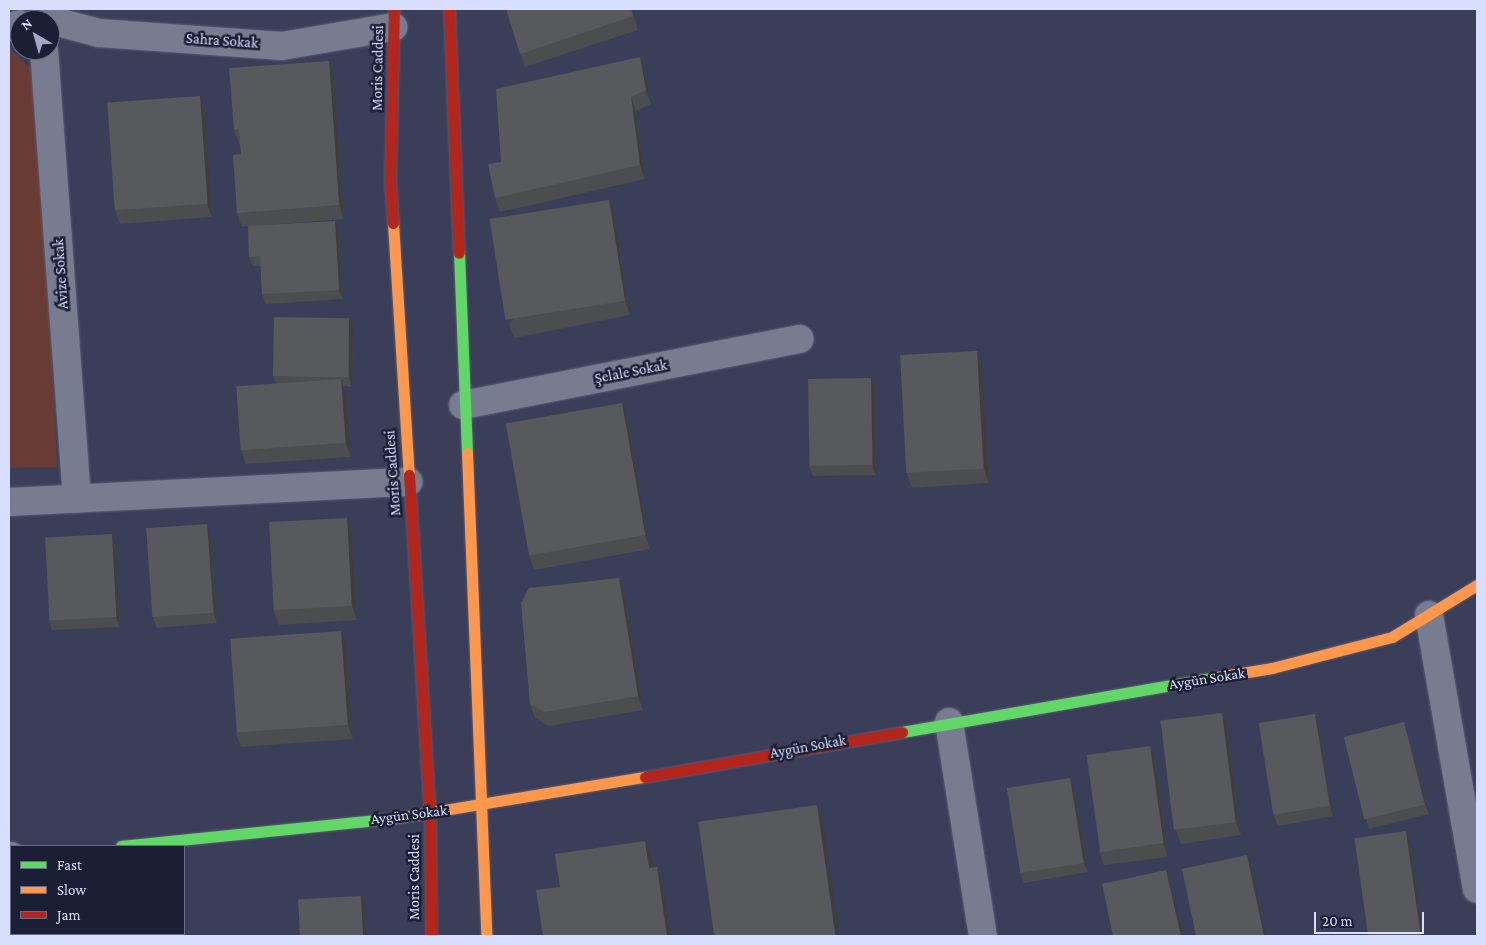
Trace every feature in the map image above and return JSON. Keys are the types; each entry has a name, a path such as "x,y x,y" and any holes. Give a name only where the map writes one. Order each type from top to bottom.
{"street":[{"path":"449,9 463,405 486,936"},
{"name":"Sahra Sokak","path":"60,24 99,33 282,46 394,18"},
{"name":"Moris Caddesi","path":"394,18 390,181 430,814 430,936"},
{"name":"Avize Sokak","path":"45,60 78,499"},
{"name":"Şelale Sokak","path":"463,405 800,339"},
{"path":"9,502 409,482"},
{"name":"Aygün Sokak","path":"131,845 430,814 949,722 1272,668 1392,637 1477,585"},
{"path":"1429,615 1477,889"},
{"path":"949,722 983,936"}],"shaded area":[{"path":"10,50 10,60 22,60 39,75 57,467 9,468"}],"building":[{"path":"506,9 631,9 633,16 520,54"},
{"path":"640,57 646,90 631,97 640,165 495,198 488,164 501,162 496,89"},
{"path":"329,61 339,205 237,213 233,155 241,154 239,129 234,130 229,68"},
{"path":"200,96 208,204 115,210 107,102"},
{"path":"609,200 625,301 505,320 489,219"},
{"path":"335,221 339,290 262,294 260,256 249,257 248,226"},
{"path":"274,317 349,318 348,377 273,376"},
{"path":"977,351 983,469 906,473 900,355"},
{"path":"871,378 873,465 810,466 808,379"},
{"path":"341,379 345,443 241,450 236,386"},
{"path":"622,403 645,535 529,555 506,423"},
{"path":"347,518 352,606 274,610 269,522"},
{"path":"207,524 213,613 152,617 146,528"},
{"path":"112,534 116,617 49,620 45,538"},
{"path":"619,578 638,696 544,712 530,704 521,603 529,588"},
{"path":"341,631 348,725 237,733 230,639"},
{"path":"1222,713 1235,822 1174,830 1160,721"},
{"path":"1315,714 1330,806 1273,815 1259,723"},
{"path":"1404,722 1425,804 1364,819 1344,737"},
{"path":"1150,746 1164,843 1100,852 1087,755"},
{"path":"1070,778 1083,863 1020,873 1007,788"},
{"path":"817,805 835,936 714,936 698,822"},
{"path":"1406,831 1421,936 1368,936 1355,838"},
{"path":"645,841 649,868 657,867 667,936 543,936 536,890 560,887 555,854"},
{"path":"1247,855 1264,936 1196,936 1182,869"},
{"path":"1166,870 1181,936 1113,936 1102,884"},
{"path":"361,896 363,936 300,936 298,899"}],"traffic: fast":[{"path":"459,253 467,453"},
{"path":"902,732 1217,677"},
{"path":"131,845 396,818"}],"traffic: slow":[{"path":"393,223 409,475"},
{"path":"467,453 486,936"},
{"path":"1217,677 1272,668 1392,637 1477,585"},
{"path":"396,818 645,777"}],"traffic: jam":[{"path":"393,223 390,181 394,9"},
{"path":"449,9 459,253"},
{"path":"409,475 430,814 431,936"},
{"path":"645,777 902,732"}]}
